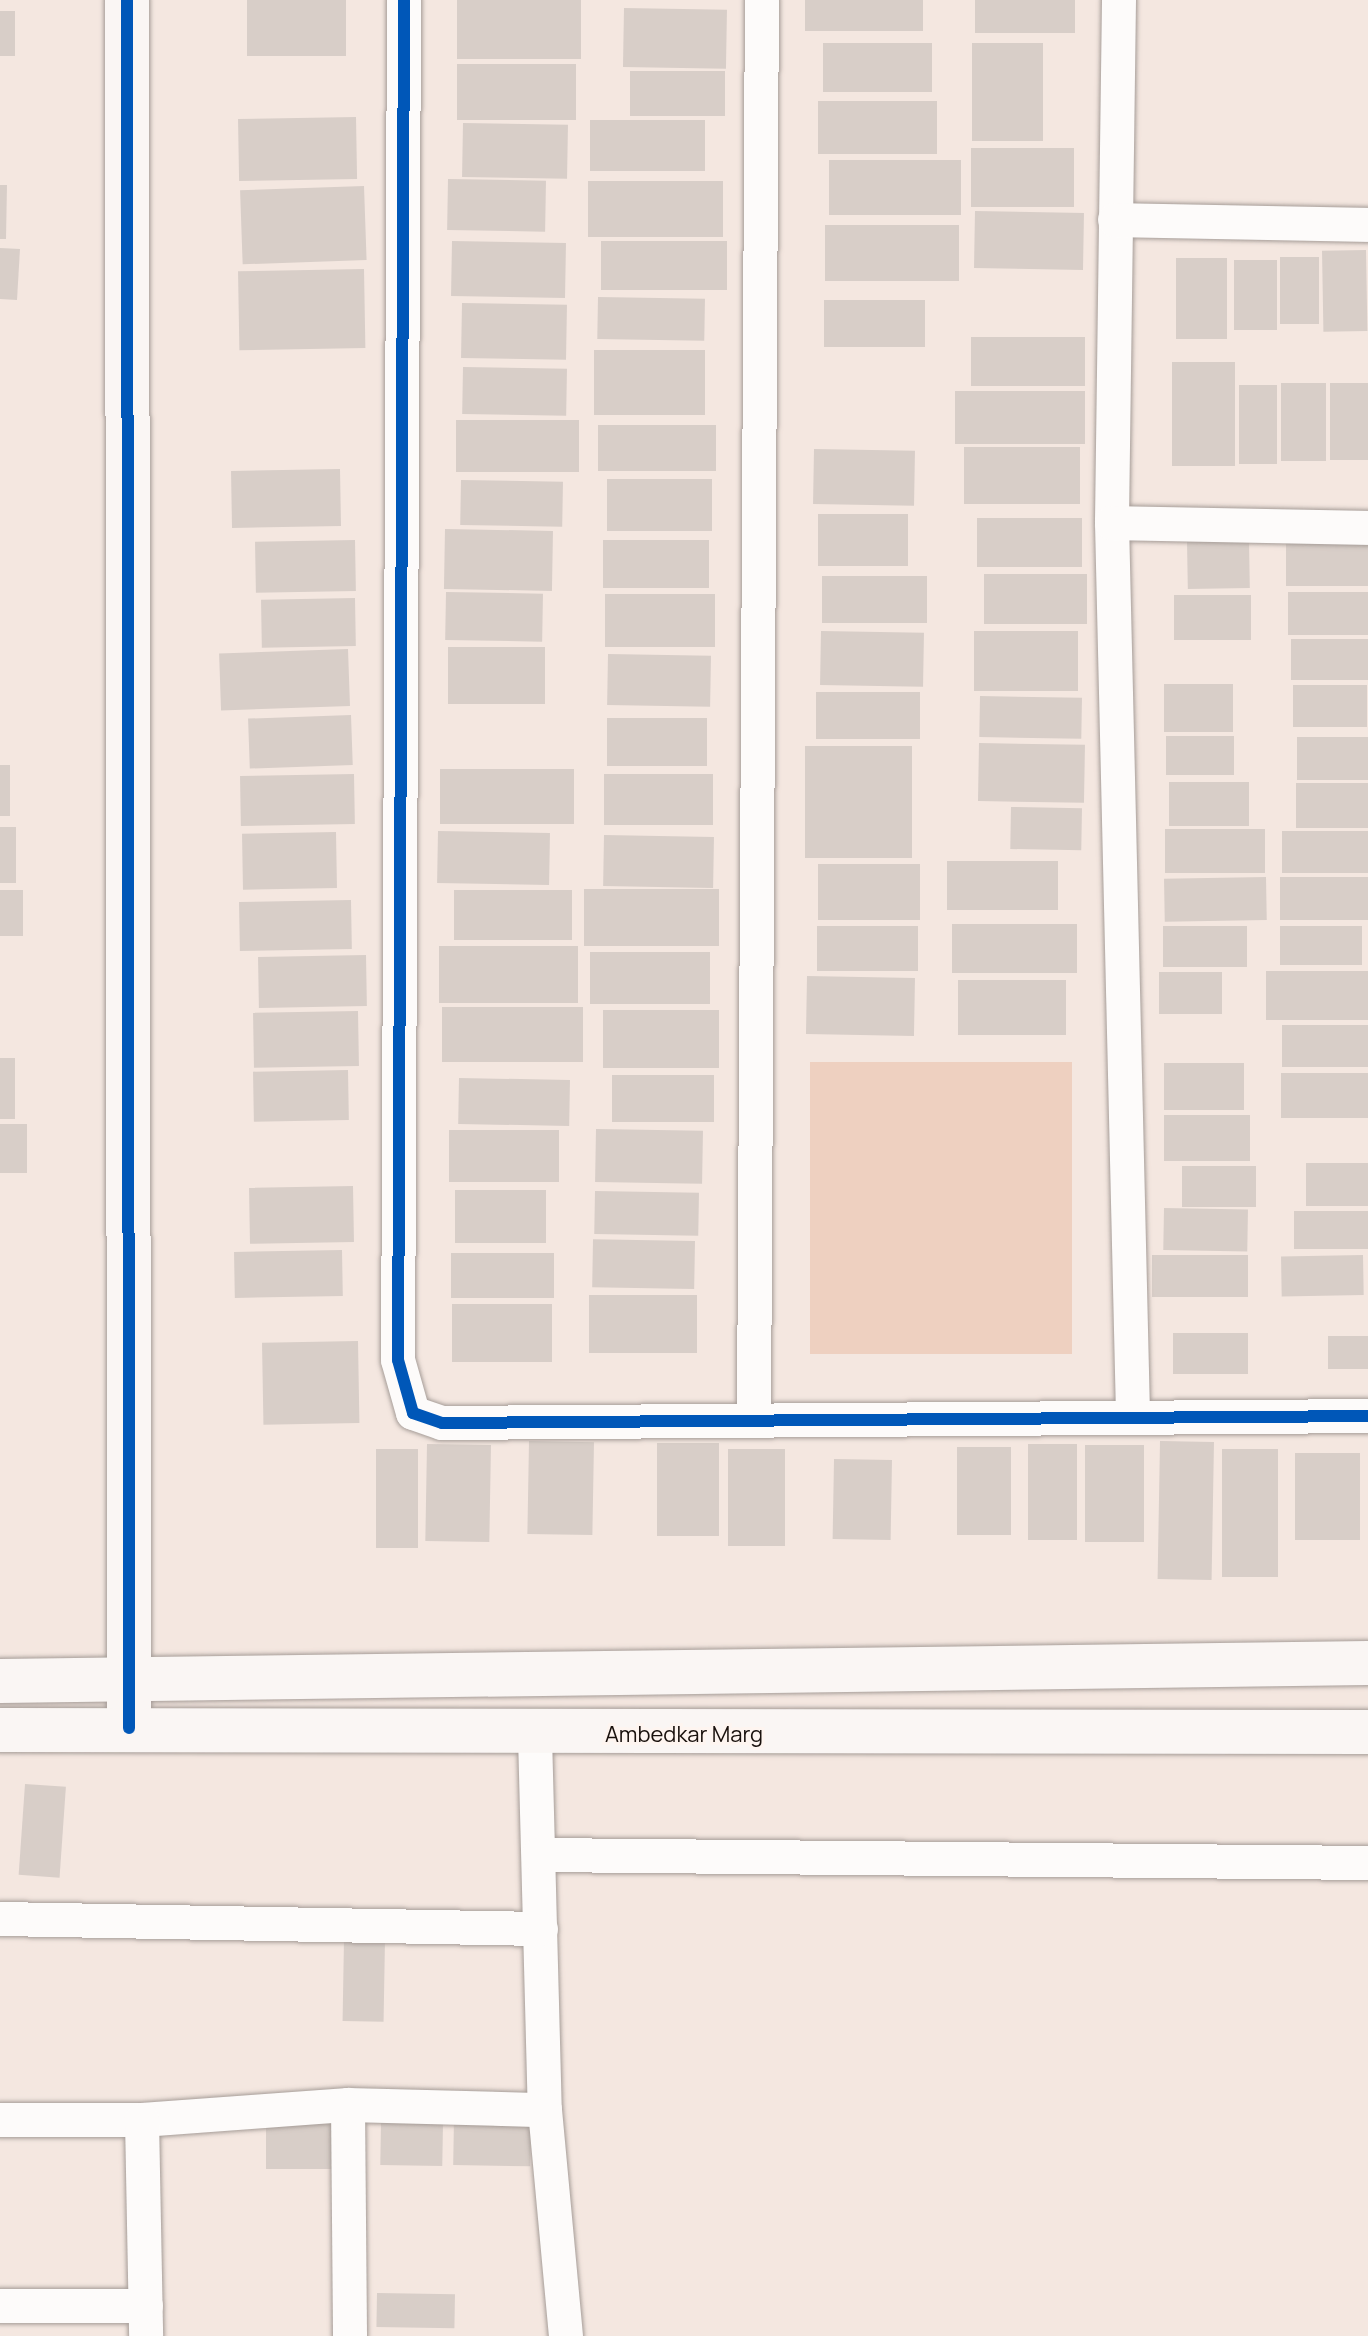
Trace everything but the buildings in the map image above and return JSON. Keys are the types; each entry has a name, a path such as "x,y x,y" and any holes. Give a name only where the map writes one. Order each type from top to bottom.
{"street":[{"path":"127,0 129,1728"},
{"path":"404,0 402,1391 413,1413 442,1423 1133,1414 1368,1416"},
{"path":"754,1418 762,0"},
{"path":"1119,0 1112,523 1133,1414"},
{"path":"1115,220 1368,225"},
{"path":"1112,523 1368,528"},
{"path":"0,1681 1368,1663"},
{"name":"Ambedkar Marg","path":"0,1730 129,1728 535,1736 1368,1732"},
{"path":"535,1736 545,2110 566,2336"},
{"path":"539,1855 1368,1863"},
{"path":"0,1919 541,1929"},
{"path":"0,2120 142,2120 348,2105 545,2110"},
{"path":"348,2105 350,2336"},
{"path":"0,2306 146,2321 142,2120"}],"shaded area":[{"path":"810,1062 1072,1062 1072,1354 810,1354"}],"cycle path":[{"path":"127,0 129,1728"},
{"path":"404,0 398,1360 413,1413 442,1423 1368,1416"}]}
